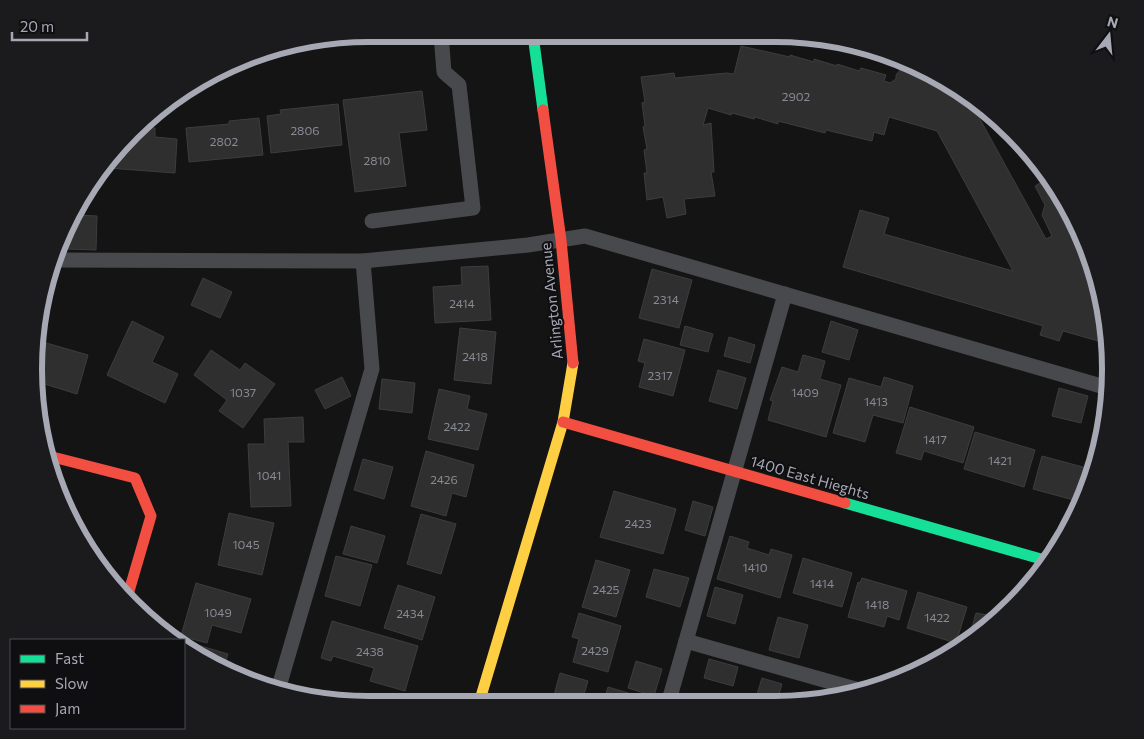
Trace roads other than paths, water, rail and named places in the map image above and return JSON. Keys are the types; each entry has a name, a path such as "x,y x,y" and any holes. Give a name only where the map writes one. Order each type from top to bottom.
{"street":[{"name":"Arlington Avenue","path":"481,696 563,422 573,362 561,240 534,42"},
{"name":"1400 East Hieghts","path":"563,422 1041,559"},
{"path":"55,458 134,478 151,516 129,591"}],"lane":[{"path":"372,220 473,208 459,86 444,72 442,42"},
{"path":"61,260 363,261 584,236 1101,386"},
{"path":"280,684 372,369 363,261"},
{"path":"670,696 785,294"},
{"path":"686,641 849,687"}]}
